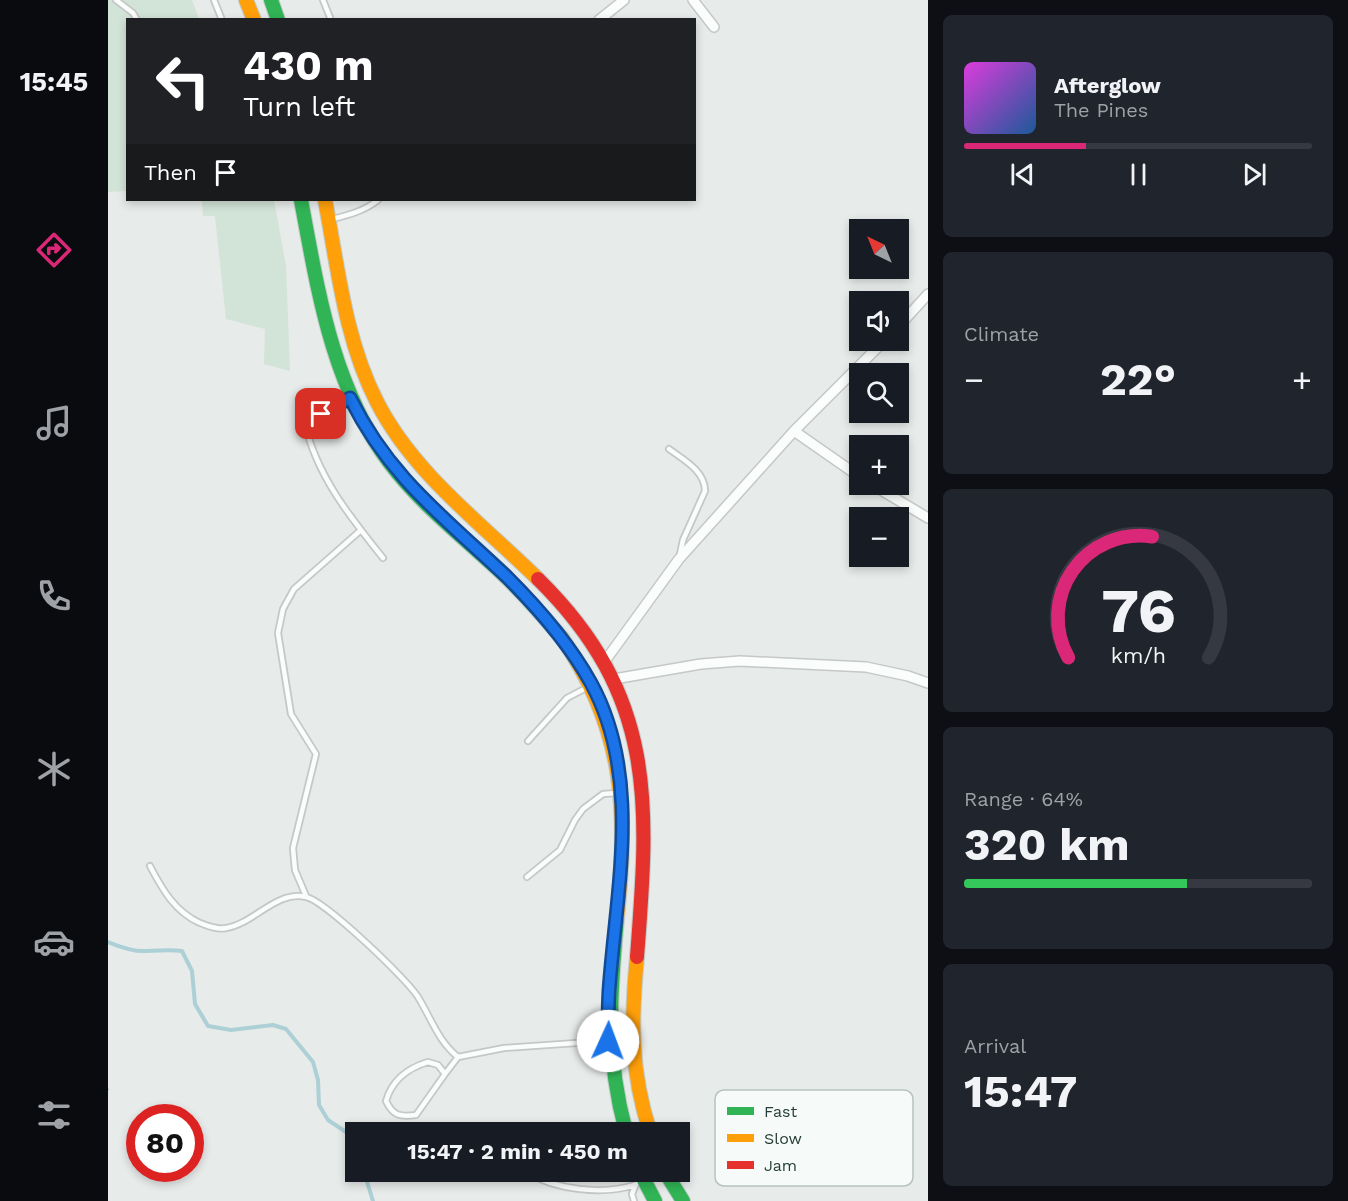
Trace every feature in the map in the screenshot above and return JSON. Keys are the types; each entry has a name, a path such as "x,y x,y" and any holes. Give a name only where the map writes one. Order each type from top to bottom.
{"highway":[{"path":"246,0 253,18"},
{"path":"271,0 277,18"},
{"path":"301,201 329,336 350,398 361,420 389,463 416,493 538,608 592,685 602,708 616,758 623,822 622,866 609,992 608,1041 613,1083 623,1122"},
{"path":"325,201 353,336 371,389 392,427 433,477 575,617 614,679 627,711 638,750 644,792 644,862 632,1037 637,1079 648,1122"},
{"path":"642,1182 655,1201"},
{"path":"671,1182 683,1201"}],"street":[{"path":"602,18 624,0"},
{"path":"693,0 714,27"},
{"path":"909,315 928,294"},
{"path":"604,661 679,559 794,431 874,351"},
{"path":"794,431 849,469"},
{"path":"889,495 928,518"},
{"path":"614,679 701,664 740,661 866,667 928,683"}],"lane":[{"path":"116,0 136,18"},
{"path":"213,0 221,18"},
{"path":"323,0 330,18"},
{"path":"329,220 352,215 377,201"},
{"path":"350,398 305,424 316,459 333,492 383,558"},
{"path":"669,449 694,468 705,482 705,491 683,540 679,559"},
{"path":"306,897 295,870 293,848 315,754 291,714 278,633 283,609 294,589 361,530"},
{"path":"528,741 567,698 592,685"},
{"path":"527,877 560,850 583,809 603,794 621,793"},
{"path":"150,866 172,903 192,920 212,927 226,928 279,901 306,897 314,900 403,978 417,995 446,1047 458,1057"},
{"path":"445,1074 438,1065 428,1062 415,1065 389,1090 386,1101 390,1109 403,1117 416,1115 458,1057 504,1048 608,1041"},
{"path":"552,1182 588,1189 620,1189 632,1182"},
{"path":"634,1201 632,1194 637,1182"}],"green space":[{"path":"108,0 192,0 199,18 126,18 126,191 108,192"},
{"path":"202,201 274,201 286,266 290,371 264,364 265,329 226,319 215,216 203,216"}],"waterway":[{"path":"108,942 137,951 182,951 192,971 195,1004 208,1026 231,1030 273,1025 286,1029 313,1062 318,1080 319,1105 328,1120 345,1131"},
{"path":"367,1182 373,1201"}],"traffic: fast":[{"path":"271,0 277,18"},
{"path":"301,201 330,337 354,402 370,433 389,462 416,493 513,584 562,638"},
{"path":"617,918 612,974 611,1025 615,1077 624,1122"},
{"path":"645,1182 655,1201"},
{"path":"671,1182 683,1201"}],"traffic: slow":[{"path":"246,0 253,18"},
{"path":"325,201 350,329 357,354 377,402 409,452 429,475 538,579"},
{"path":"562,638 583,672 599,705 610,739 617,772 622,842 617,918"},
{"path":"637,957 634,1045 639,1087 647,1122"}],"traffic: jam":[{"path":"538,579 577,623 605,666 625,709 637,754 642,801 643,849 637,957"}],"route":[{"path":"321,414 350,398 361,420 389,463 416,493 538,608 574,655 592,685 602,708 616,758 623,822 622,866 609,992 608,1041"}]}
